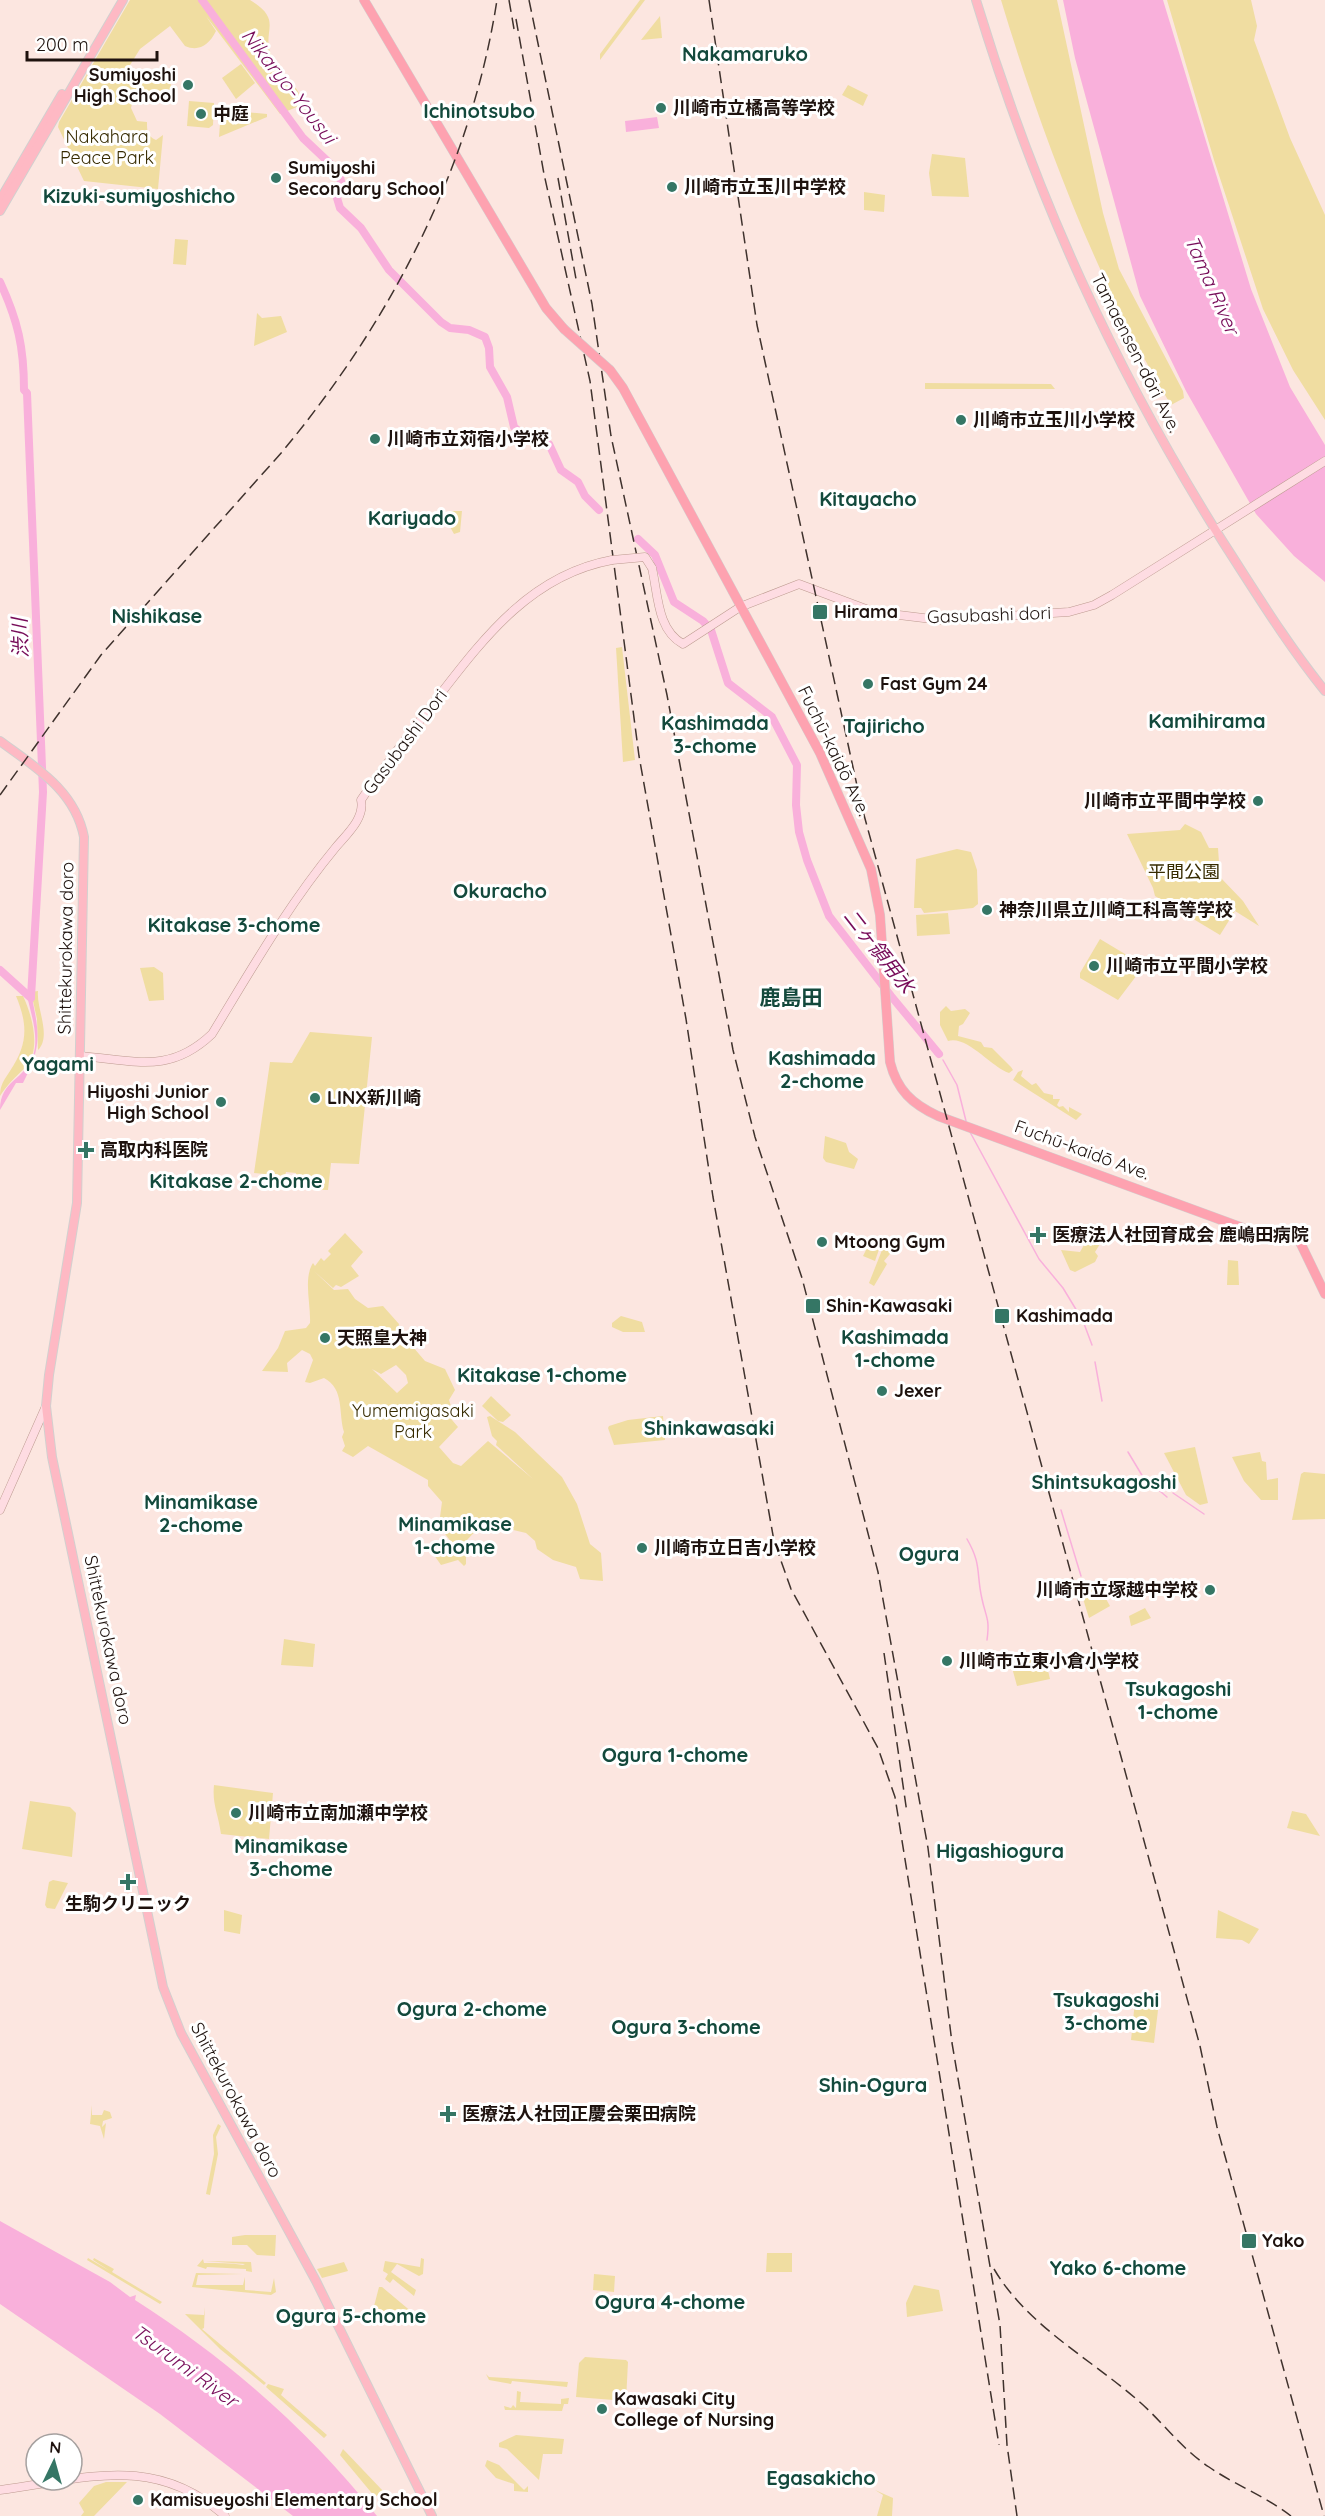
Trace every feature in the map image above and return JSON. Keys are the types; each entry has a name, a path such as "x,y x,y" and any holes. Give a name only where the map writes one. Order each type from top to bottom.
{"highway":[{"name":"Fuchū-kaidō Ave.","path":"364,0 546,308 564,329 610,370 623,388 820,753 871,868 880,915 892,1072 900,1089 916,1105 947,1119 1273,1239 1298,1238 1325,1294"}],"main road":[{"path":"0,200 118,0"},
{"path":"0,211 123,0"},
{"name":"Tamaensen-dōri Ave.","path":"976,0 1014,119 1072,263 1164,446 1287,641 1325,691"},
{"name":"Gasubashi dori","path":"740,607 799,584 874,612 923,619 964,620 1077,610 1112,595 1325,461"},
{"name":"Gasubashi Dori","path":"80,1056 160,1062 176,1059 198,1047 212,1034 291,906 355,824 362,805 361,800 375,779 495,626 537,590 582,568 638,556 645,557 652,568 664,626 669,635 683,644 740,607"},
{"name":"Shittekurokawa doro","path":"0,741 48,776 71,803 84,837 76,1203 53,1342 46,1406 52,1457 163,1987 181,2033 316,2281 432,2516"},
{"path":"0,1510 46,1406"},
{"path":"0,2490 111,2474 144,2476 188,2489 225,2516"}],"green space":[{"name":"Nakahara Peace Park","path":"130,0 250,0 267,14 270,27 268,40 272,57 275,64 297,89 304,104 280,114 206,16 216,31 207,43 199,48 185,46 170,26 140,49 120,81 137,79 171,82 170,98 134,95 131,108 137,121 147,122 147,131 151,137 156,140 163,135 158,189 84,181 58,127 59,122"},
{"path":"640,0 645,0 600,60 600,54"},
{"path":"1001,0 1057,0 1103,213 1119,269 1183,391 1184,398 1171,405 1120,311 1074,208 1034,103"},
{"path":"1167,0 1251,0 1257,26 1254,40 1290,138 1325,215 1325,420 1293,370 1263,309 1214,160"},
{"path":"660,16 662,38 641,40"},
{"path":"241,64 255,83 236,99 222,78"},
{"path":"848,85 868,95 863,106 842,95"},
{"name":"中庭","path":"189,101 214,103 213,125 209,128 187,126"},
{"path":"221,110 267,114 267,117 219,137"},
{"path":"932,154 965,158 969,197 932,196 929,173"},
{"path":"864,192 885,195 884,212 864,210"},
{"path":"175,239 188,240 186,265 173,264"},
{"path":"257,313 262,318 281,316 287,332 254,346"},
{"path":"925,383 1051,384 1055,389 925,389"},
{"path":"450,511 462,511 460,532 454,534 449,525"},
{"path":"622,647 635,760 623,762 616,648"},
{"name":"平間公園","path":"1185,824 1201,832 1209,848 1218,848 1220,877 1243,901 1259,926 1235,911 1220,935 1155,896 1127,834 1180,830"},
{"path":"957,849 971,852 977,870 978,904 973,908 924,913 921,908 914,908 916,859"},
{"path":"948,913 950,934 917,936 916,915"},
{"path":"1100,939 1143,967 1118,1000 1080,978 1080,973"},
{"path":"154,967 163,973 164,1000 149,1001 140,968"},
{"path":"38,991 44,1037 38,1050 37,1019 31,992"},
{"path":"16,996 23,996 30,1013 34,1032 33,1052 25,1068 0,1096 3,1083 23,1043 23,1016"},
{"path":"946,1006 951,1011 965,1009 970,1013 959,1026 958,1036 981,1042 984,1047 992,1048 1013,1070 1009,1073 1002,1070 971,1047 955,1040 948,1041 940,1025 940,1012"},
{"name":"LINX新川崎","path":"310,1032 372,1037 359,1164 331,1163 328,1190 295,1189 296,1173 286,1172 285,1176 254,1173 270,1062 292,1063"},
{"path":"1023,1070 1021,1076 1032,1085 1036,1083 1044,1093 1053,1095 1053,1099 1060,1099 1057,1105 1059,1107 1063,1106 1069,1112 1069,1107 1082,1114 1076,1120 1013,1080 1018,1072"},
{"path":"825,1136 846,1143 849,1152 858,1159 854,1169 826,1162 823,1158"},
{"name":"Yumemigasaki Park","path":"345,1233 363,1252 351,1266 359,1276 341,1287 336,1285 333,1288 314,1271 334,1290 348,1289 355,1299 368,1308 383,1306 399,1324 395,1342 398,1345 413,1347 425,1361 445,1369 455,1390 449,1400 452,1409 447,1414 458,1427 439,1447 453,1463 461,1466 488,1441 533,1479 496,1445 497,1441 492,1436 487,1417 490,1416 515,1432 562,1477 577,1504 590,1544 601,1553 603,1581 580,1579 576,1567 553,1560 537,1549 535,1541 526,1533 483,1523 467,1540 471,1549 466,1556 464,1566 458,1560 441,1565 434,1551 440,1549 446,1551 454,1546 443,1531 446,1527 440,1517 442,1502 428,1486 428,1480 368,1446 353,1457 342,1451 345,1446 342,1437 344,1432 338,1395 331,1383 324,1378 310,1383 305,1382 313,1360 310,1354 302,1350 287,1363 288,1372 262,1371 278,1348 285,1331 306,1328 310,1323 308,1276 313,1263 315,1266 321,1258 324,1261 331,1254 328,1251","holes":["396,1365 406,1375 408,1383 397,1393 372,1369 381,1374"]},
{"path":"897,1236 900,1242 884,1261 887,1264 874,1286 869,1283 886,1240"},
{"path":"872,1238 882,1241 875,1261 863,1256"},
{"path":"1088,1238 1100,1244 1095,1252 1098,1256 1095,1262 1075,1272 1070,1270 1061,1250 1080,1252"},
{"path":"1228,1260 1238,1261 1239,1285 1227,1285"},
{"path":"621,1316 642,1322 645,1332 623,1332 612,1327 612,1323"},
{"path":"491,1396 511,1415 503,1422 498,1421 482,1406"},
{"path":"663,1416 665,1440 614,1445 609,1426 628,1420"},
{"path":"1195,1447 1208,1503 1200,1505 1186,1495 1164,1453"},
{"path":"1260,1452 1262,1461 1266,1462 1267,1480 1278,1478 1278,1500 1261,1500 1244,1481 1232,1457"},
{"path":"1304,1472 1325,1474 1325,1519 1292,1520 1301,1474"},
{"path":"1097,1583 1110,1606 1089,1618 1080,1589"},
{"path":"1145,1608 1151,1618 1131,1626 1129,1616"},
{"path":"284,1639 315,1644 313,1667 281,1665"},
{"path":"1044,1654 1050,1679 1017,1686 1011,1664"},
{"path":"214,1785 273,1793 269,1839 221,1834"},
{"path":"30,1801 70,1807 76,1813 72,1857 22,1849"},
{"path":"1292,1811 1306,1814 1320,1836 1287,1828"},
{"path":"53,1880 68,1883 55,1909 47,1908 45,1905 49,1882"},
{"path":"224,1910 242,1915 240,1934 224,1931"},
{"path":"1218,1910 1259,1929 1249,1944 1242,1940 1216,1938"},
{"path":"1135,2001 1159,2002 1154,2043 1131,2040"},
{"path":"92,2105 92,2115 102,2115 104,2110 110,2112 112,2118 103,2121 102,2127 106,2123 104,2139 100,2126 90,2124"},
{"path":"218,2124 221,2126 216,2137 218,2154 210,2195 206,2194 214,2154 213,2135"},
{"path":"276,2235 275,2256 257,2255 247,2245 232,2245 232,2237"},
{"path":"767,2253 792,2253 792,2272 766,2272"},
{"path":"88,2258 110,2271 93,2260 94,2258 114,2269 112,2272 162,2302 160,2304 87,2260"},
{"path":"421,2258 424,2259 423,2274 419,2276 397,2264 391,2272 416,2290 414,2296 393,2279 390,2283 385,2279 388,2274 383,2271 385,2261 420,2267"},
{"path":"203,2259 204,2263 243,2265 245,2264 205,2261 251,2262 252,2272 246,2269 207,2267 206,2269 197,2266"},
{"path":"344,2262 348,2271 322,2278 317,2269"},
{"path":"196,2273 243,2274 198,2275 196,2285 243,2285 245,2277 245,2290 271,2292 274,2278 276,2292 271,2295 192,2287"},
{"path":"594,2274 615,2276 614,2292 593,2290"},
{"path":"914,2285 939,2290 943,2311 907,2317 906,2303"},
{"path":"379,2287 382,2287 413,2313 416,2311 421,2313 420,2318 400,2313 395,2318 373,2310"},
{"path":"205,2307 204,2328 202,2329 266,2383 264,2385 220,2349 185,2314 204,2315"},
{"path":"585,2357 628,2362 626,2401 576,2397 579,2363"},
{"path":"486,2374 489,2377 568,2382 567,2387 512,2381 511,2384 489,2380"},
{"path":"268,2384 284,2389 281,2395 327,2435 324,2438 266,2387"},
{"path":"517,2391 521,2392 520,2402 561,2404 561,2399 569,2398 568,2404 564,2404 562,2411 505,2410 504,2406 511,2408 513,2405 516,2408"},
{"path":"516,2435 564,2439 562,2454 543,2454 539,2480 507,2449 499,2447 499,2443"},
{"path":"343,2449 383,2491 375,2497 340,2455"},
{"path":"487,2460 499,2465 524,2490 528,2486 528,2492 514,2491 514,2484 496,2478 485,2466"},
{"path":"106,2482 127,2482 94,2516 81,2516 84,2512 79,2503 94,2486"},
{"path":"875,2490 893,2498 892,2516 877,2516 883,2495"}],"water":[{"name":"Tama River","path":"1063,0 1163,0 1251,289 1290,387 1325,445 1325,582 1294,556 1256,514 1186,391 1140,296 1075,58"},
{"path":"657,117 659,128 626,132 625,121"},
{"path":"32,998 37,1032 36,1051 23,1083 16,1083 0,1110 4,1092 29,1064 35,1049 33,1020 28,1000"},
{"name":"Tsurumi River","path":"0,2221 110,2282 130,2297 136,2295 135,2300 169,2322 234,2371 324,2455 377,2516 293,2516 160,2414 0,2304"}],"waterway":[{"name":"Nikaryo-Yousui","path":"202,0 303,138 339,172 341,181 337,198 340,208 361,228 389,270 441,322 450,328 469,330 485,337 489,348 490,367 507,397 514,427 527,438 549,444 561,470 578,482 585,496 599,510"},
{"name":"渋川","path":"0,282 19,334 24,390 27,393 43,792 31,997"},
{"name":"二ヶ領用水","path":"638,539 655,555 674,602 703,621 711,630 728,683 772,717 797,765 796,805 799,832 807,860 829,916 939,1054"},
{"path":"0,970 31,998"},
{"name":"二ヶ領用水","path":"934,1048 935,1054"},
{"path":"943,1060 957,1085 966,1121"},
{"path":"970,1132 1039,1259 1063,1288 1083,1321 1092,1345"},
{"path":"1095,1362 1102,1401"},
{"path":"1128,1452 1143,1477 1167,1497"},
{"path":"1173,1493 1204,1514"},
{"path":"1061,1510 1081,1576"},
{"path":"967,1539 977,1563 980,1590 988,1622 987,1640"}],"railway":[{"path":"0,795 101,655 282,452 358,350 391,296 446,183 468,123 485,62 497,0"},
{"path":"509,0 514,29"},
{"path":"529,0 592,304 611,436 667,695 733,1050 755,1137 802,1278 878,1572 928,1848 952,2043 1000,2325 1007,2445 1017,2516"},
{"path":"709,0 757,325 861,804 1200,2046 1217,2127 1324,2516"},
{"path":"516,19 544,174 590,381 639,756 686,1019 713,1197 774,1541 791,1589 878,1748 895,1797 999,2445"},
{"path":"558,178 576,279"},
{"path":"884,1653 907,1813"},
{"path":"994,2269 1008,2290 1043,2326 1142,2404 1199,2460 1291,2516"}],"place":[{"name":"Sumiyoshi High School","path":"188,85"},
{"name":"川崎市立橘高等学校","path":"661,108"},
{"name":"中庭","path":"201,114"},
{"name":"Sumiyoshi Secondary School","path":"276,178"},
{"name":"川崎市立玉川中学校","path":"672,187"},
{"name":"川崎市立玉川小学校","path":"961,420"},
{"name":"川崎市立苅宿小学校","path":"375,439"},
{"name":"Hirama","path":"820,612"},
{"name":"Fast Gym 24","path":"868,684"},
{"name":"川崎市立平間中学校","path":"1258,801"},
{"name":"神奈川県立川崎工科高等学校","path":"987,910"},
{"name":"川崎市立平間小学校","path":"1094,966"},
{"name":"LINX新川崎","path":"315,1098"},
{"name":"Hiyoshi Junior High School","path":"221,1102"},
{"name":"高取内科医院","path":"86,1150"},
{"name":"医療法人社団育成会 鹿嶋田病院","path":"1038,1235"},
{"name":"Mtoong Gym","path":"822,1242"},
{"name":"Shin-Kawasaki","path":"813,1306"},
{"name":"Kashimada","path":"1002,1316"},
{"name":"天照皇大神","path":"325,1338"},
{"name":"Jexer","path":"882,1391"},
{"name":"川崎市立日吉小学校","path":"642,1548"},
{"name":"川崎市立塚越中学校","path":"1210,1590"},
{"name":"川崎市立東小倉小学校","path":"947,1661"},
{"name":"川崎市立南加瀬中学校","path":"236,1813"},
{"name":"生駒クリニック","path":"128,1882"},
{"name":"医療法人社団正慶会栗田病院","path":"448,2114"},
{"name":"Yako","path":"1249,2241"},
{"name":"Kawasaki City College of Nursing","path":"602,2409"},
{"name":"Kamisueyoshi Elementary School","path":"138,2500"}],"district":[{"name":"Nakamaruko","path":"745,54"},
{"name":"Ichinotsubo","path":"479,111"},
{"name":"Kizuki-sumiyoshicho","path":"139,196"},
{"name":"Kitayacho","path":"868,499"},
{"name":"Kariyado","path":"412,518"},
{"name":"Nishikase","path":"157,616"},
{"name":"Kamihirama","path":"1207,721"},
{"name":"Tajiricho","path":"884,726"},
{"name":"Kashimada 3-chome","path":"715,734"},
{"name":"Okuracho","path":"500,891"},
{"name":"Kitakase 3-chome","path":"234,925"},
{"name":"鹿島田","path":"791,998"},
{"name":"Yagami","path":"58,1064"},
{"name":"Kashimada 2-chome","path":"822,1070"},
{"name":"Kitakase 2-chome","path":"236,1181"},
{"name":"Kashimada 1-chome","path":"895,1348"},
{"name":"Kitakase 1-chome","path":"542,1375"},
{"name":"Shinkawasaki","path":"709,1428"},
{"name":"Shintsukagoshi","path":"1104,1482"},
{"name":"Minamikase 2-chome","path":"201,1514"},
{"name":"Minamikase 1-chome","path":"455,1536"},
{"name":"Ogura","path":"929,1554"},
{"name":"Tsukagoshi 1-chome","path":"1178,1700"},
{"name":"Ogura 1-chome","path":"675,1755"},
{"name":"Higashiogura","path":"1000,1851"},
{"name":"Minamikase 3-chome","path":"291,1858"},
{"name":"Ogura 2-chome","path":"472,2009"},
{"name":"Tsukagoshi 3-chome","path":"1106,2012"},
{"name":"Ogura 3-chome","path":"686,2027"},
{"name":"Shin-Ogura","path":"873,2085"},
{"name":"Yako 6-chome","path":"1118,2268"},
{"name":"Ogura 4-chome","path":"670,2302"},
{"name":"Ogura 5-chome","path":"351,2316"},
{"name":"Egasakicho","path":"821,2478"}]}
